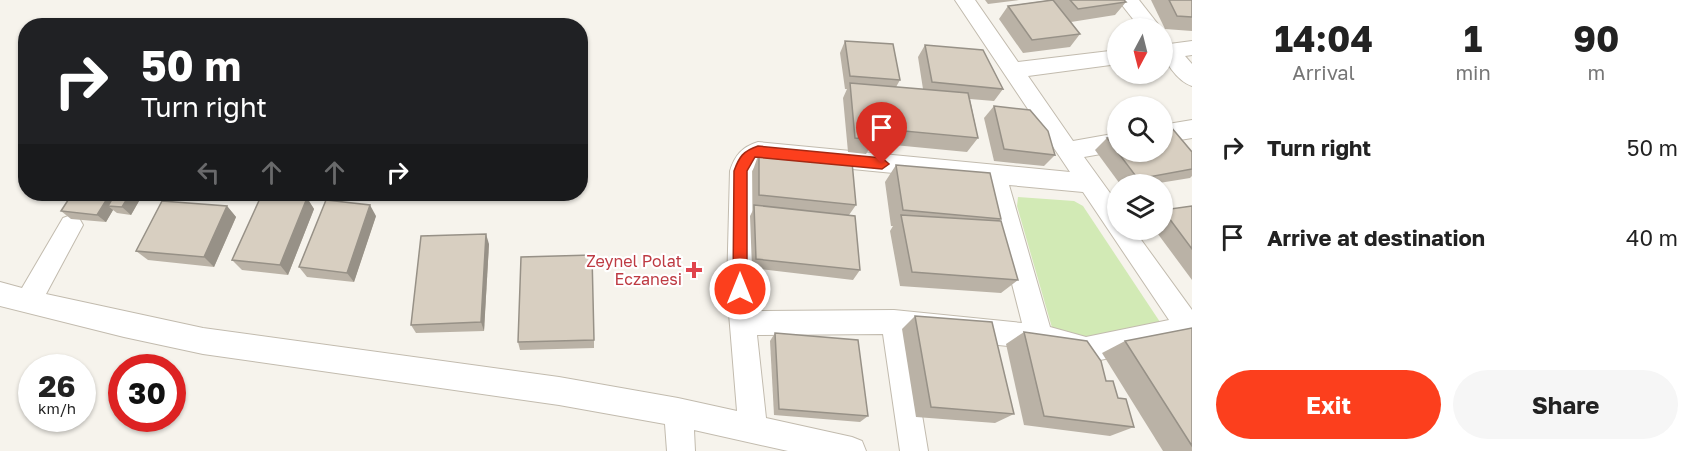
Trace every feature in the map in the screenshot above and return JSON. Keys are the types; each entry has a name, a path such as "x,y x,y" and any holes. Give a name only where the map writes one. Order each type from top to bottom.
{"street":[{"path":"965,0 1107,208"},
{"path":"1128,0 1143,18"},
{"path":"1173,48 1192,48"},
{"path":"1173,57 1192,78"},
{"path":"1013,70 1107,58"},
{"path":"1173,132 1192,129"},
{"path":"1066,151 1107,144"},
{"path":"753,428 740,289 741,171 744,160 751,154 758,151 1089,183"},
{"path":"995,174 1039,337"},
{"path":"28,301 71,225"},
{"path":"744,323 894,322 1039,337 1086,350 1191,330 1128,240"},
{"path":"0,294 124,326 203,341 559,391 678,412 852,451"},
{"path":"894,322 914,451"},
{"path":"678,412 681,451"}],"green space":[{"path":"1018,197 1074,201 1083,206 1160,322 1068,341 1055,338 1017,206"}],"building":[{"path":"1053,0 1080,34 1032,40 1008,6"},
{"path":"1070,0 1124,0 1126,2 1078,9"},
{"path":"1169,0 1192,0 1192,17 1177,16"},
{"path":"845,41 893,44 900,80 850,76"},
{"path":"925,45 983,50 1003,89 932,82"},
{"path":"850,83 968,93 978,138 873,128 875,140 855,138"},
{"path":"994,106 1030,110 1048,131 1055,155 1004,149"},
{"path":"1173,129 1192,152 1192,169 1165,174 1134,174 1125,162 1173,162"},
{"path":"759,153 852,162 856,205 759,195"},
{"path":"896,165 990,173 1001,219 903,210"},
{"path":"67,201 106,201 97,215 61,211"},
{"path":"111,201 126,201 122,207 108,206"},
{"path":"162,201 227,206 204,257 136,251"},
{"path":"259,201 306,201 280,265 232,260"},
{"path":"326,201 370,205 347,273 299,267"},
{"path":"754,205 855,216 860,270 756,259"},
{"path":"1192,206 1192,249 1173,223 1173,209"},
{"path":"901,215 1001,221 1018,280 912,272"},
{"path":"486,234 481,322 411,325 421,236"},
{"path":"592,255 594,340 518,342 521,257"},
{"path":"915,316 992,322 1014,414 931,407"},
{"path":"1192,328 1192,446 1125,341"},
{"path":"1024,332 1087,341 1101,361 1106,381 1113,381 1118,398 1126,399 1134,427 1044,416"},
{"path":"775,333 858,340 868,416 779,409"}],"place":[{"name":"Zeynel Polat Eczanesi","path":"694,270"}],"route":[{"path":"740,289 741,171 744,160 758,151 882,164"}]}
